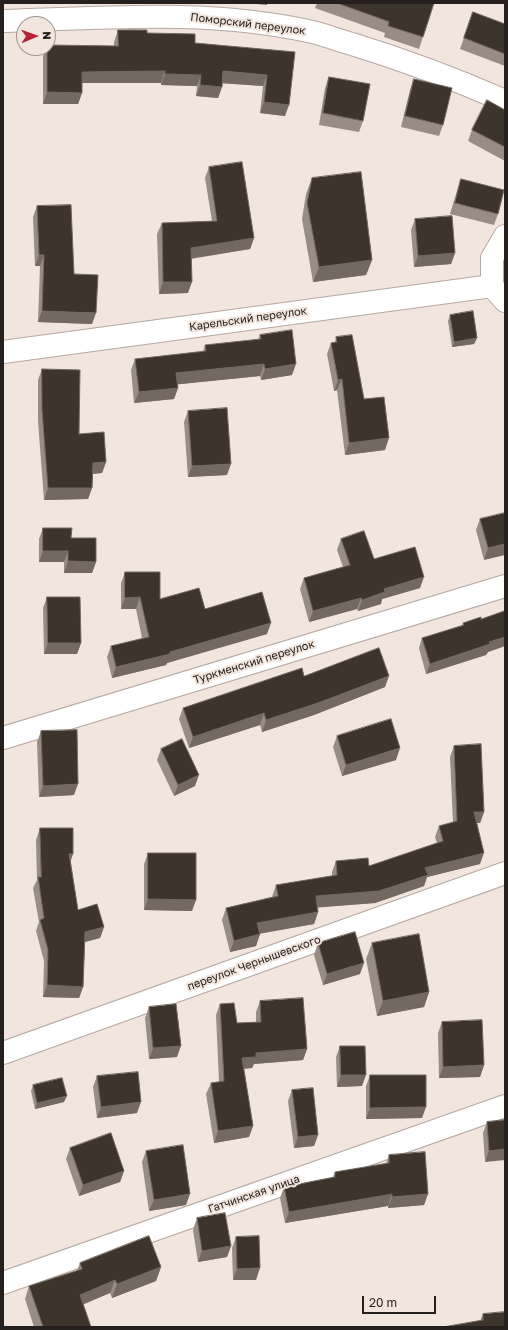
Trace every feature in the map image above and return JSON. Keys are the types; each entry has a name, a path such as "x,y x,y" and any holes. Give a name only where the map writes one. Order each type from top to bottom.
{"street":[{"name":"Поморский переулок","path":"3,21 181,16 252,23 308,31 382,53 462,82 505,101"},
{"path":"499,293 492,258 505,236"},
{"name":"Карельский переулок","path":"3,352 499,293"},
{"name":"Туркменский переулок","path":"3,738 505,586"},
{"name":"переулок Чернышевского","path":"3,1053 505,873"},
{"name":"Гатчинская улица","path":"3,1283 505,1106"}],"building":[{"path":"337,3 434,3 423,37 388,26 389,22"},
{"path":"473,12 505,24 505,54 464,38"},
{"path":"118,30 147,30 147,33 195,34 195,43 295,52 289,105 264,102 267,75 223,71 222,87 200,85 201,75 165,74 165,71 82,72 82,93 47,92 47,56 56,56 56,45 118,46"},
{"path":"329,77 370,84 363,121 323,113"},
{"path":"414,79 452,88 443,125 405,116"},
{"path":"487,100 505,110 505,147 472,130"},
{"path":"242,162 254,238 191,248 192,282 163,282 162,223 217,221 209,167"},
{"path":"361,172 372,260 319,267 307,203 312,178"},
{"path":"461,179 504,190 498,214 455,203"},
{"path":"71,205 74,274 98,275 96,313 42,311 44,255 39,255 37,206"},
{"path":"452,216 455,253 418,256 415,219"},
{"path":"473,311 477,338 454,342 450,315"},
{"path":"292,330 296,364 265,369 264,364 176,373 178,388 139,392 135,359 206,351 205,345 261,339 260,335"},
{"path":"352,335 364,399 384,397 389,438 349,443 342,379 338,380 331,343 337,342 336,337"},
{"path":"42,369 80,370 79,434 104,432 106,462 93,463 92,488 48,488 42,410"},
{"path":"227,408 231,464 192,466 188,411"},
{"path":"505,513 505,544 488,548 480,519"},
{"path":"43,528 72,528 71,538 96,538 96,562 68,561 68,551 43,551"},
{"path":"364,531 374,559 415,547 424,577 384,589 385,592 362,600 361,598 313,611 304,578 350,565 341,539"},
{"path":"125,572 160,572 160,599 199,588 205,609 262,592 271,623 170,652 170,654 116,667 111,646 149,637 140,597 125,598"},
{"path":"47,597 80,597 81,643 48,643"},
{"path":"505,611 505,637 489,642 490,644 430,664 422,638 464,625 463,623 481,617 481,619"},
{"path":"379,648 389,676 318,703 266,720 264,713 193,737 183,708 302,668 304,676"},
{"path":"391,719 400,748 346,765 337,736"},
{"path":"77,730 78,784 43,786 41,731"},
{"path":"182,739 199,775 178,785 161,749"},
{"path":"481,744 484,812 474,812 484,853 425,868 428,875 379,891 316,896 318,912 257,923 260,934 234,941 226,908 278,896 276,885 337,875 336,861 368,858 369,866 443,841 439,826 457,821 454,746"},
{"path":"40,828 73,828 73,854 69,854 78,910 97,904 104,927 85,932 83,987 47,985 48,950 40,920 44,918 38,877 41,877"},
{"path":"148,853 196,853 196,900 148,899"},
{"path":"355,932 364,963 327,974 318,943"},
{"path":"419,934 429,992 383,1001 372,943"},
{"path":"303,998 307,1049 256,1053 256,1057 242,1058 253,1126 218,1131 211,1083 224,1081 220,1004 234,1003 237,1023 261,1022 260,1001"},
{"path":"176,1004 181,1046 153,1048 149,1007"},
{"path":"482,1020 484,1065 443,1067 442,1022"},
{"path":"340,1046 365,1046 366,1075 341,1075"},
{"path":"138,1072 141,1102 101,1107 97,1076"},
{"path":"370,1075 426,1075 426,1107 370,1108"},
{"path":"62,1078 67,1096 37,1103 33,1085"},
{"path":"313,1088 318,1135 298,1137 292,1090"},
{"path":"505,1120 505,1149 489,1151 487,1122"},
{"path":"111,1133 124,1171 83,1185 70,1148"},
{"path":"183,1145 190,1194 154,1200 146,1151"},
{"path":"425,1152 428,1194 392,1197 392,1194 289,1212 284,1187 335,1177 335,1172 389,1163 389,1155"},
{"path":"225,1213 231,1246 202,1251 197,1218"},
{"path":"149,1236 161,1267 117,1284 115,1280 80,1295 91,1327 43,1327 29,1286 82,1269 80,1263"},
{"path":"259,1236 260,1268 237,1269 236,1237"},
{"path":"505,1312 505,1327 443,1327 483,1320 483,1314"}]}
